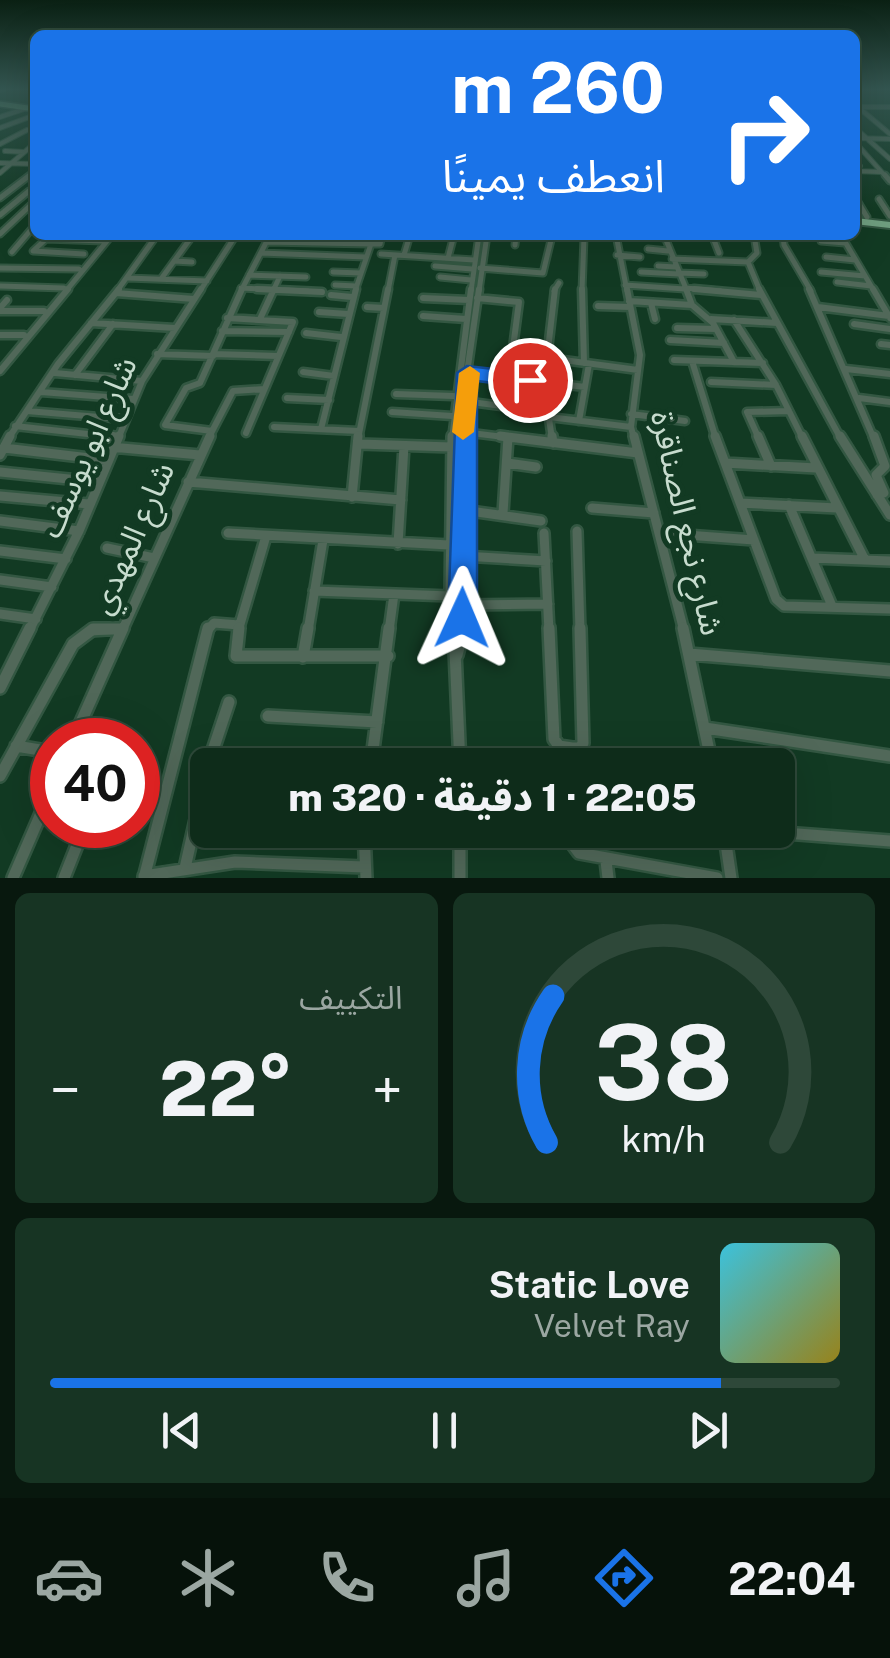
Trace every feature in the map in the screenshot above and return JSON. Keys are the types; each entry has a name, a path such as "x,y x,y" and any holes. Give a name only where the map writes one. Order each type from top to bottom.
{"main road":[{"path":"860,218 890,220"},
{"path":"860,218 890,220"}],"street":[{"path":"0,136 12,138 28,130"},
{"path":"860,131 889,157"},
{"path":"860,139 888,133"},
{"path":"860,146 890,181"},
{"path":"0,173 30,148"},
{"path":"5,152 24,152"},
{"path":"860,160 868,155 889,157"},
{"path":"0,163 30,167"},
{"path":"860,164 881,172"},
{"path":"1,196 30,172"},
{"path":"0,215 28,190"},
{"path":"1,196 30,198"},
{"path":"879,199 890,220"},
{"path":"0,233 30,204"},
{"path":"860,206 866,217"},
{"path":"12,252 30,231"},
{"path":"46,240 33,251 84,254"},
{"path":"6,359 105,240"},
{"path":"6,359 105,240"},
{"path":"106,460 2,452 15,426 154,240"},
{"path":"161,279 189,240"},
{"name":"شارع ابو يوسف","path":"0,688 79,531 113,442 142,381 233,240"},
{"path":"212,431 165,426 186,388 200,384 241,288 267,240"},
{"path":"302,240 380,244 381,240"},
{"path":"352,497 359,431 384,308 408,240"},
{"path":"448,258 452,240"},
{"path":"457,655 464,610 466,318 473,299 471,280 482,240"},
{"path":"515,245 516,240"},
{"path":"435,266 543,273 551,240"},
{"path":"580,421 586,387 584,240"},
{"name":"شارع نجع الصناقرة","path":"616,240 640,355 631,427 709,748"},
{"path":"666,240 692,304 710,319 734,362"},
{"path":"714,240 720,252"},
{"path":"749,265 757,253 755,240"},
{"path":"783,240 846,369 885,466 876,475 884,492 877,495"},
{"path":"843,240 889,317"},
{"path":"821,241 845,243"},
{"path":"321,429 341,337 371,244"},
{"path":"438,244 451,245"},
{"path":"648,249 675,265 704,274"},
{"path":"262,253 366,257"},
{"path":"381,254 448,258 476,266"},
{"path":"617,255 640,258"},
{"path":"826,257 855,260"},
{"path":"174,261 192,262"},
{"path":"641,272 675,265"},
{"path":"658,266 749,265"},
{"path":"727,266 749,265"},
{"path":"749,265 761,295 813,382 854,463 890,516"},
{"path":"460,748 457,655 450,614 452,416 476,266"},
{"path":"0,268 79,269"},
{"path":"332,272 360,273"},
{"path":"821,272 865,276"},
{"path":"249,275 306,277"},
{"path":"260,319 280,276"},
{"path":"128,278 206,281"},
{"path":"440,278 471,280"},
{"path":"2,282 68,284"},
{"path":"837,282 871,286"},
{"path":"547,358 555,284 559,283"},
{"path":"335,285 356,286"},
{"path":"624,285 761,295"},
{"path":"241,288 322,292"},
{"path":"116,293 194,299"},
{"path":"331,295 352,297"},
{"path":"423,298 519,302 510,378"},
{"path":"0,309 8,300"},
{"path":"650,303 655,319"},
{"path":"598,306 692,304"},
{"path":"818,307 889,317"},
{"path":"366,308 384,308"},
{"path":"0,309 44,311"},
{"path":"319,312 348,314"},
{"path":"423,316 466,318"},
{"path":"227,318 294,323 276,356 246,433"},
{"path":"710,319 777,323"},
{"path":"734,320 776,386 865,560"},
{"path":"91,323 175,328"},
{"path":"74,374 113,324"},
{"path":"854,324 890,329"},
{"path":"677,328 716,329"},
{"path":"222,330 289,332"},
{"path":"306,334 341,337"},
{"path":"0,335 24,335"},
{"path":"670,340 724,343"},
{"path":"511,353 638,370"},
{"path":"157,354 276,356"},
{"path":"674,360 763,363"},
{"path":"692,361 702,402 774,595 784,606 890,608"},
{"path":"846,369 890,374"},
{"path":"304,372 334,376"},
{"path":"55,373 142,381"},
{"path":"467,373 586,387"},
{"path":"712,382 776,386"},
{"path":"550,383 553,444"},
{"name":"شارع المهدي","path":"83,718 200,454 233,390 264,388"},
{"path":"41,392 133,399"},
{"path":"396,394 453,396"},
{"path":"287,398 329,400"},
{"path":"859,398 890,402"},
{"path":"464,400 631,427"},
{"path":"27,410 123,419"},
{"path":"771,466 747,414 751,410 789,411"},
{"path":"392,412 452,416"},
{"path":"631,414 685,422"},
{"path":"15,426 200,454"},
{"path":"274,428 359,431"},
{"path":"463,432 638,454"},
{"path":"503,513 508,437"},
{"path":"360,444 451,447"},
{"path":"398,544 404,446"},
{"path":"506,463 536,467"},
{"path":"725,463 816,468"},
{"path":"0,472 98,482"},
{"path":"188,482 400,500"},
{"path":"0,496 90,504"},
{"path":"740,502 837,508"},
{"path":"788,505 832,606"},
{"path":"592,508 654,513"},
{"path":"463,510 541,520"},
{"path":"0,521 79,531"},
{"path":"576,532 583,743 580,748"},
{"path":"228,533 449,545"},
{"path":"544,533 554,740 556,745 572,748"},
{"path":"659,533 754,540"},
{"path":"266,536 239,625 234,652 240,658 388,656"},
{"path":"303,657 323,540"},
{"path":"107,548 154,558"},
{"path":"0,551 66,559"},
{"path":"463,556 546,560"},
{"path":"812,558 890,561"},
{"path":"0,580 52,587"},
{"path":"314,592 450,596"},
{"path":"374,748 394,594"},
{"path":"464,610 548,604"},
{"path":"450,614 459,620 464,610"},
{"path":"0,614 36,619"},
{"path":"239,625 214,623 208,628 144,877 186,868 260,862 365,872"},
{"path":"0,776 73,644 93,629 122,629"},
{"path":"689,654 890,671"},
{"path":"214,748 229,702"},
{"path":"268,716 378,722"},
{"path":"705,728 890,756"},
{"path":"16,746 30,748"},
{"path":"795,834 890,841"},
{"path":"13,878 30,839"},
{"path":"64,878 76,848"},
{"path":"186,868 190,848"},
{"path":"460,848 460,878"},
{"path":"575,848 576,852 606,860 717,878"},
{"path":"727,848 731,878"},
{"path":"606,860 608,878"}],"slow traffic":[{"path":"463,432 470,373"}],"route":[{"path":"462,618 467,373 530,380"}]}
